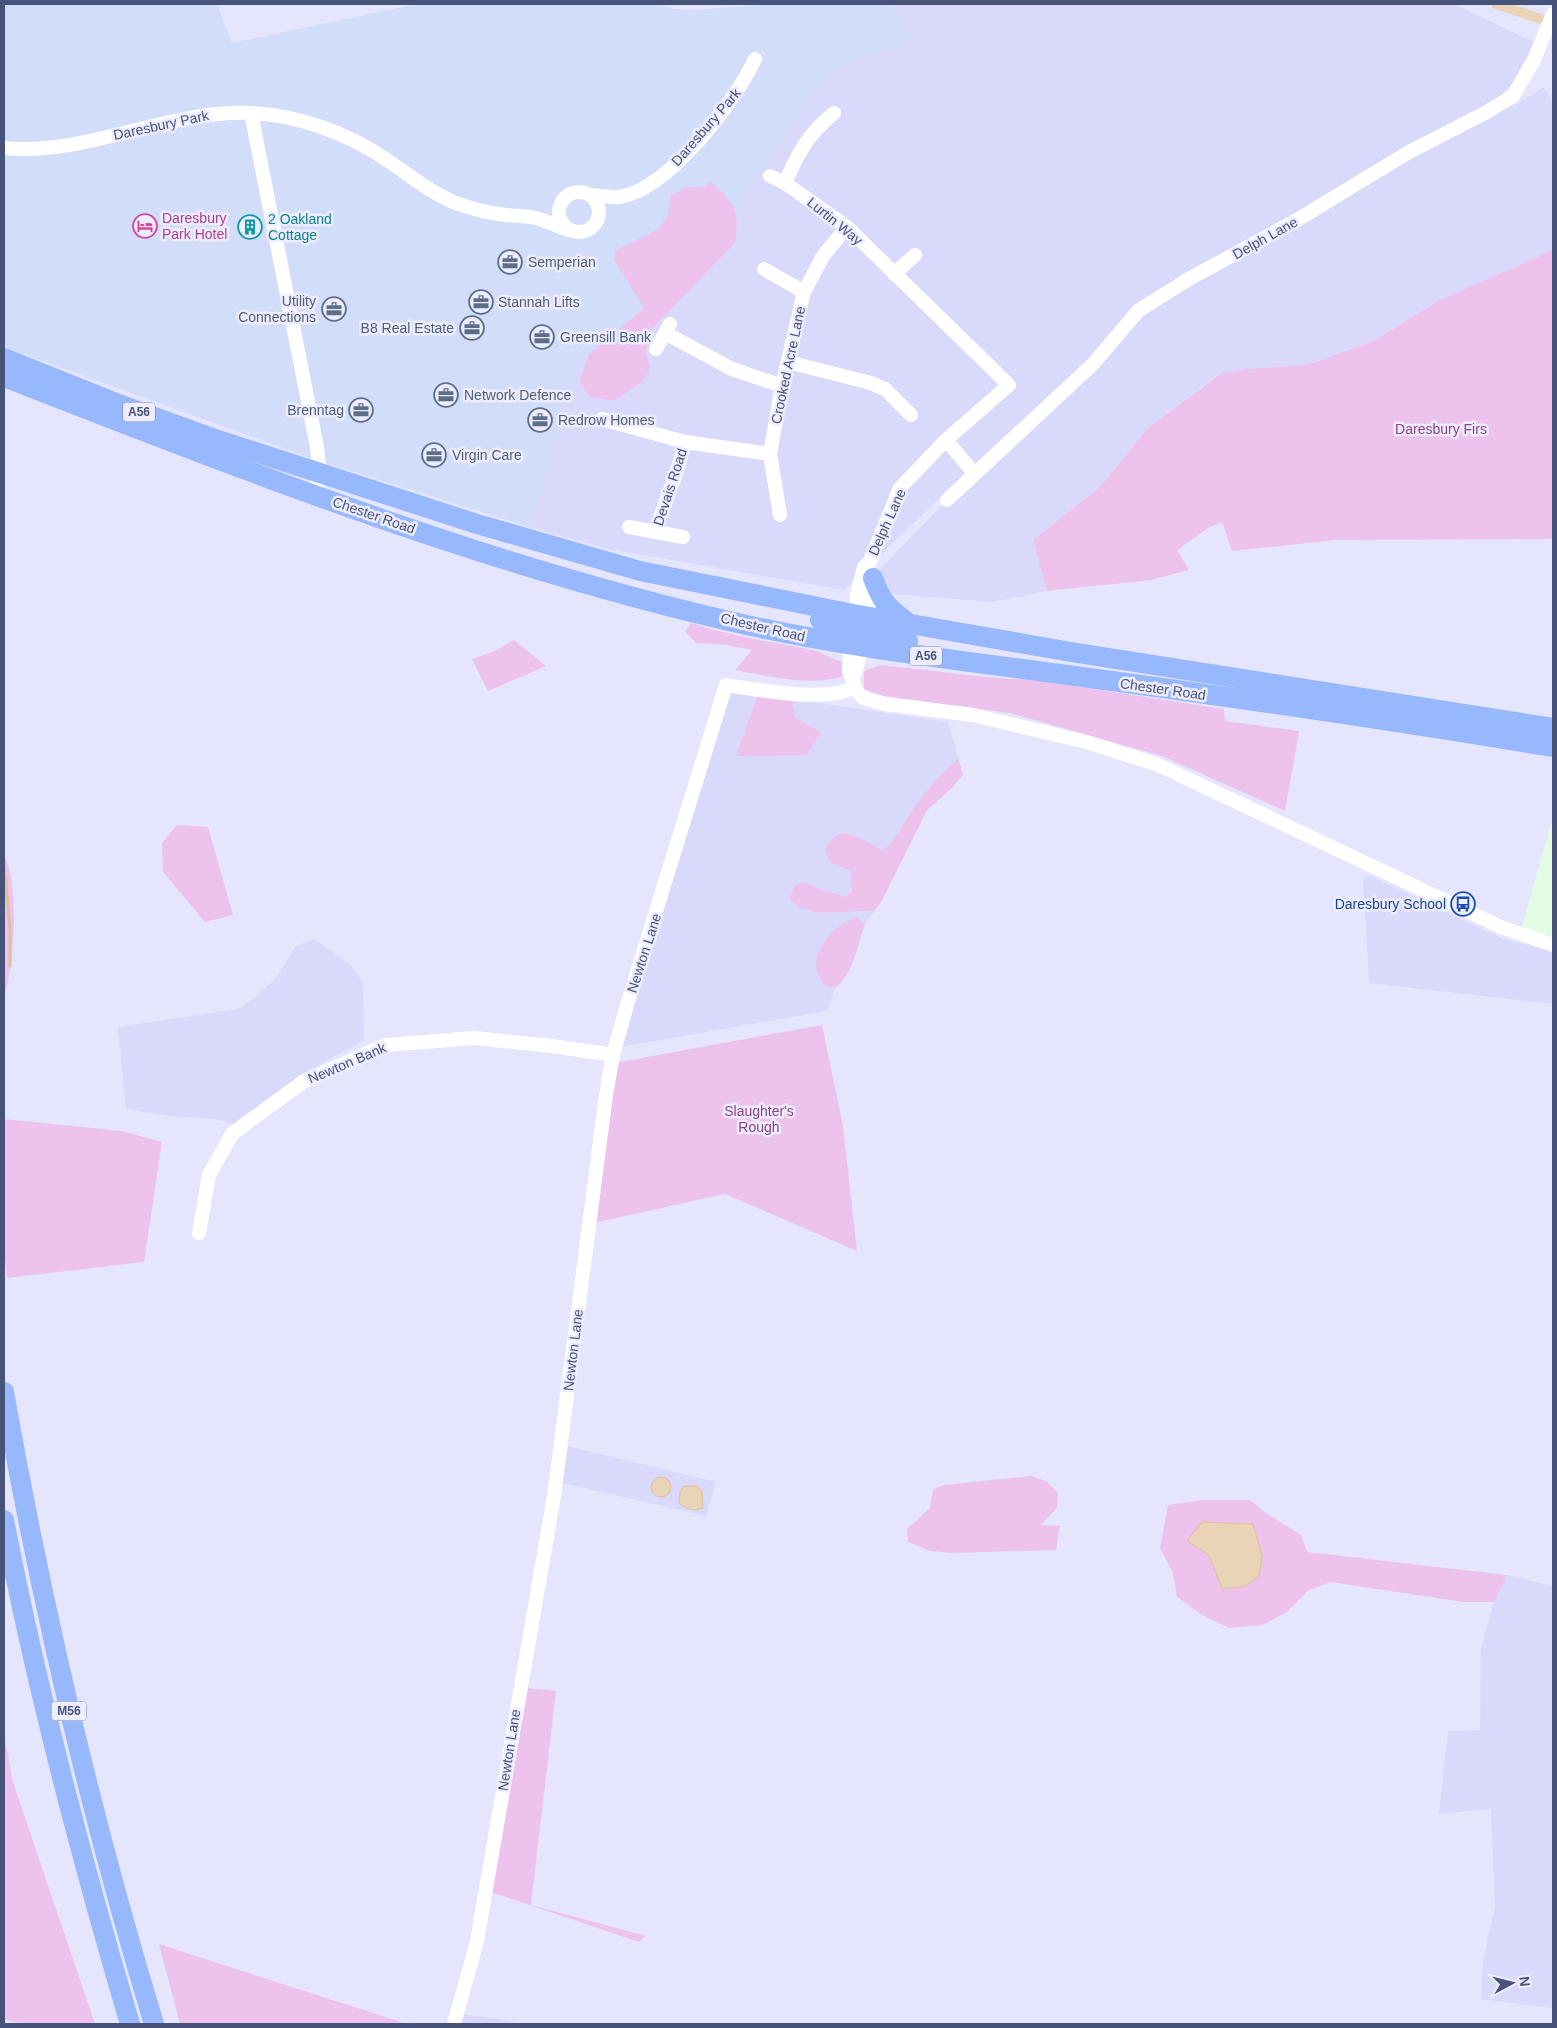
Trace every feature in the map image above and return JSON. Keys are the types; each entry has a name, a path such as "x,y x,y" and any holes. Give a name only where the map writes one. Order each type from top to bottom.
{"highway":[{"name":"Chester Road","path":"4,358 130,409 320,474 553,548 695,583 858,630 1027,669 1553,747"},
{"name":"Chester Road","path":"4,377 186,448 498,557 603,588 745,624 858,630 908,623 1071,652 1553,728"},
{"path":"871,569 879,597 887,607 908,623"},
{"name":"M56","path":"4,1392 40,1582 74,1734 110,1872 154,2024"},
{"name":"M56","path":"4,1520 52,1741 83,1861 130,2024"}],"street":[{"name":"Delph Lane","path":"947,500 1093,364 1138,311 1187,280 1297,220 1408,152 1485,113 1513,96 1546,34 1553,14"},
{"name":"Daresbury Park","path":"535,218 561,203 571,194 583,192 589,195 619,197 643,188 676,164 733,98 755,59"},
{"path":"251,113 317,448 320,474 314,494"},
{"name":"Daresbury Park","path":"4,148 24,150 58,146 203,115 251,113 286,118 341,133 384,158 433,192 452,202 496,214 535,218 568,230 584,232 593,227 619,197"},
{"path":"785,183 798,153 808,137 834,114"},
{"name":"Lurtin Way","path":"770,176 785,183 847,227 1009,385"},
{"path":"589,195 594,198 599,209 598,221"},
{"path":"561,203 559,208 560,220 568,230"},
{"name":"Crooked Acre Lane","path":"780,515 770,454 782,386 804,292 823,256 847,227"},
{"path":"894,274 915,255"},
{"path":"764,269 804,292"},
{"path":"656,349 668,329 732,369 782,386"},
{"path":"788,362 871,383 884,389 911,415"},
{"name":"Delph Lane","path":"854,683 857,672 858,630 871,569 900,488 946,440 1009,385"},
{"name":"Devais Road","path":"602,419 685,442 770,454"},
{"path":"946,440 974,473"},
{"name":"Devais Road","path":"655,532 668,492 679,469 685,442"},
{"name":"Devais Road","path":"629,527 683,537"},
{"path":"854,683 860,695 870,701 973,715 1086,742 1156,764 1465,911 1501,927 1553,945"},
{"name":"Newton Lane","path":"454,2024 477,1941 555,1487 606,1095 613,1056 726,685 820,695 838,694 854,683"},
{"name":"Newton Bank","path":"199,1233 209,1175 232,1134 303,1082 386,1045 474,1038 552,1046 613,1056"}],"shaded area":[{"path":"4,4 217,4 232,43 417,4 659,4 674,9 696,10 769,4 892,4 911,41 851,61 830,75 811,96 759,170 746,192 740,215 731,235 694,273 642,309 576,366 530,527 319,461 4,347"},
{"path":"892,4 1454,4 1534,42 1516,79 1499,98 1336,192 1520,102 1544,87 1553,102 1553,250 1438,301 1375,340 1308,365 1246,369 1217,375 1147,429 1100,487 1033,540 1047,591 992,602 881,593 880,569 947,500 1093,364 1128,312 1076,373 1003,437 844,590 608,549 530,527 576,366 644,308 740,215 746,192 759,170 811,96 830,75 851,61 910,41"},
{"path":"724,691 750,693 948,722 963,774 953,787 927,810 881,902 865,924 852,965 843,982 835,988 827,1011 620,1047"},
{"path":"1553,816 1553,940 1521,930"},
{"path":"1371,876 1503,939 1553,952 1553,1004 1369,983 1363,878"},
{"path":"314,939 351,965 363,983 364,1041 301,1074 233,1124 215,1119 169,1116 126,1109 118,1027 237,1009 252,1000 276,978 296,946"},
{"path":"568,1446 716,1482 706,1516 562,1483"},
{"path":"661,1477 668,1480 671,1487 668,1494 661,1497 654,1494 651,1487 654,1480"},
{"path":"684,1486 697,1486 702,1491 703,1508 691,1509 679,1503 680,1492"},
{"path":"1202,1522 1253,1524 1262,1556 1259,1576 1246,1586 1222,1589 1209,1555 1187,1541"},
{"path":"1507,1575 1553,1586 1553,2008 1481,1999 1483,1961 1495,1907 1491,1809 1439,1814 1448,1731 1480,1730 1481,1648 1494,1602"},
{"path":"458,2013 527,2024 454,2024"}],"green space":[{"path":"711,182 726,196 734,208 737,222 735,243 649,332 646,350 650,369 643,381 614,401 590,397 580,382 589,354 644,308 614,260 616,251 661,226 666,219 669,209 670,196 685,188 705,186"},
{"name":"Daresbury Firs","path":"1553,250 1553,539 1335,540 1232,551 1222,522 1208,528 1177,550 1189,570 1151,580 1047,591 1033,540 1100,487 1147,429 1220,374 1246,369 1308,365 1375,340 1438,301"},
{"path":"691,623 736,635 817,651 835,660 845,662 843,676 818,681 804,681 735,670 752,650 720,644 696,643 685,631"},
{"path":"514,640 546,666 488,691 472,659 495,651"},
{"path":"881,665 985,677 1041,681 1224,709 1225,721 1299,731 1285,811 1162,756 1010,713 884,696 864,689 864,671"},
{"path":"758,694 792,699 795,718 821,732 807,755 736,756"},
{"path":"958,759 963,774 953,787 927,810 881,902 874,911 818,912 798,906 790,899 794,886 802,882 845,897 852,892 850,870 830,863 825,850 831,841 837,836 851,835 859,837 883,850 896,836 928,789"},
{"path":"177,825 208,827 233,915 205,922 163,872 162,843"},
{"path":"4,855 12,885 14,925 8,983 4,997"},
{"path":"857,918 865,924 851,967 847,975 835,988 825,986 817,972 816,964 822,946 834,930 842,924"},
{"name":"Slaughter's Rough","path":"822,1025 843,1126 857,1251 725,1194 594,1223 614,1063"},
{"path":"4,1119 122,1131 162,1142 144,1262 7,1278 4,1250"},
{"path":"1031,1476 1046,1481 1058,1493 1057,1508 1041,1525 1060,1526 1056,1550 952,1553 930,1551 908,1542 907,1529 930,1508 933,1489 944,1485"},
{"path":"1203,1500 1250,1500 1267,1514 1301,1535 1307,1552 1507,1575 1494,1602 1463,1602 1331,1582 1309,1590 1287,1612 1262,1625 1229,1628 1202,1615 1177,1597 1173,1573 1160,1548 1168,1505"},
{"path":"528,1688 556,1691 531,1905 646,1936 639,1942 491,1892"},
{"path":"4,1735 13,1782 95,2024 22,2024 4,2019"},
{"path":"159,1944 407,2024 180,2024"}],"waterway":[{"path":"1496,4 1553,23"},
{"path":"4,865 10,927 10,966"}],"place":[{"name":"Daresbury Park Hotel","path":"145,226"},
{"name":"2 Oakland Cottage","path":"250,227"},
{"name":"Semperian","path":"510,262"},
{"name":"Stannah Lifts","path":"481,302"},
{"name":"Utility Connections","path":"334,309"},
{"name":"B8 Real Estate","path":"472,328"},
{"name":"Greensill Bank","path":"542,337"},
{"name":"Network Defence","path":"446,395"},
{"name":"Brenntag","path":"361,410"},
{"name":"Redrow Homes","path":"540,420"},
{"name":"Virgin Care","path":"434,455"},
{"name":"Daresbury School","path":"1463,904"}]}
